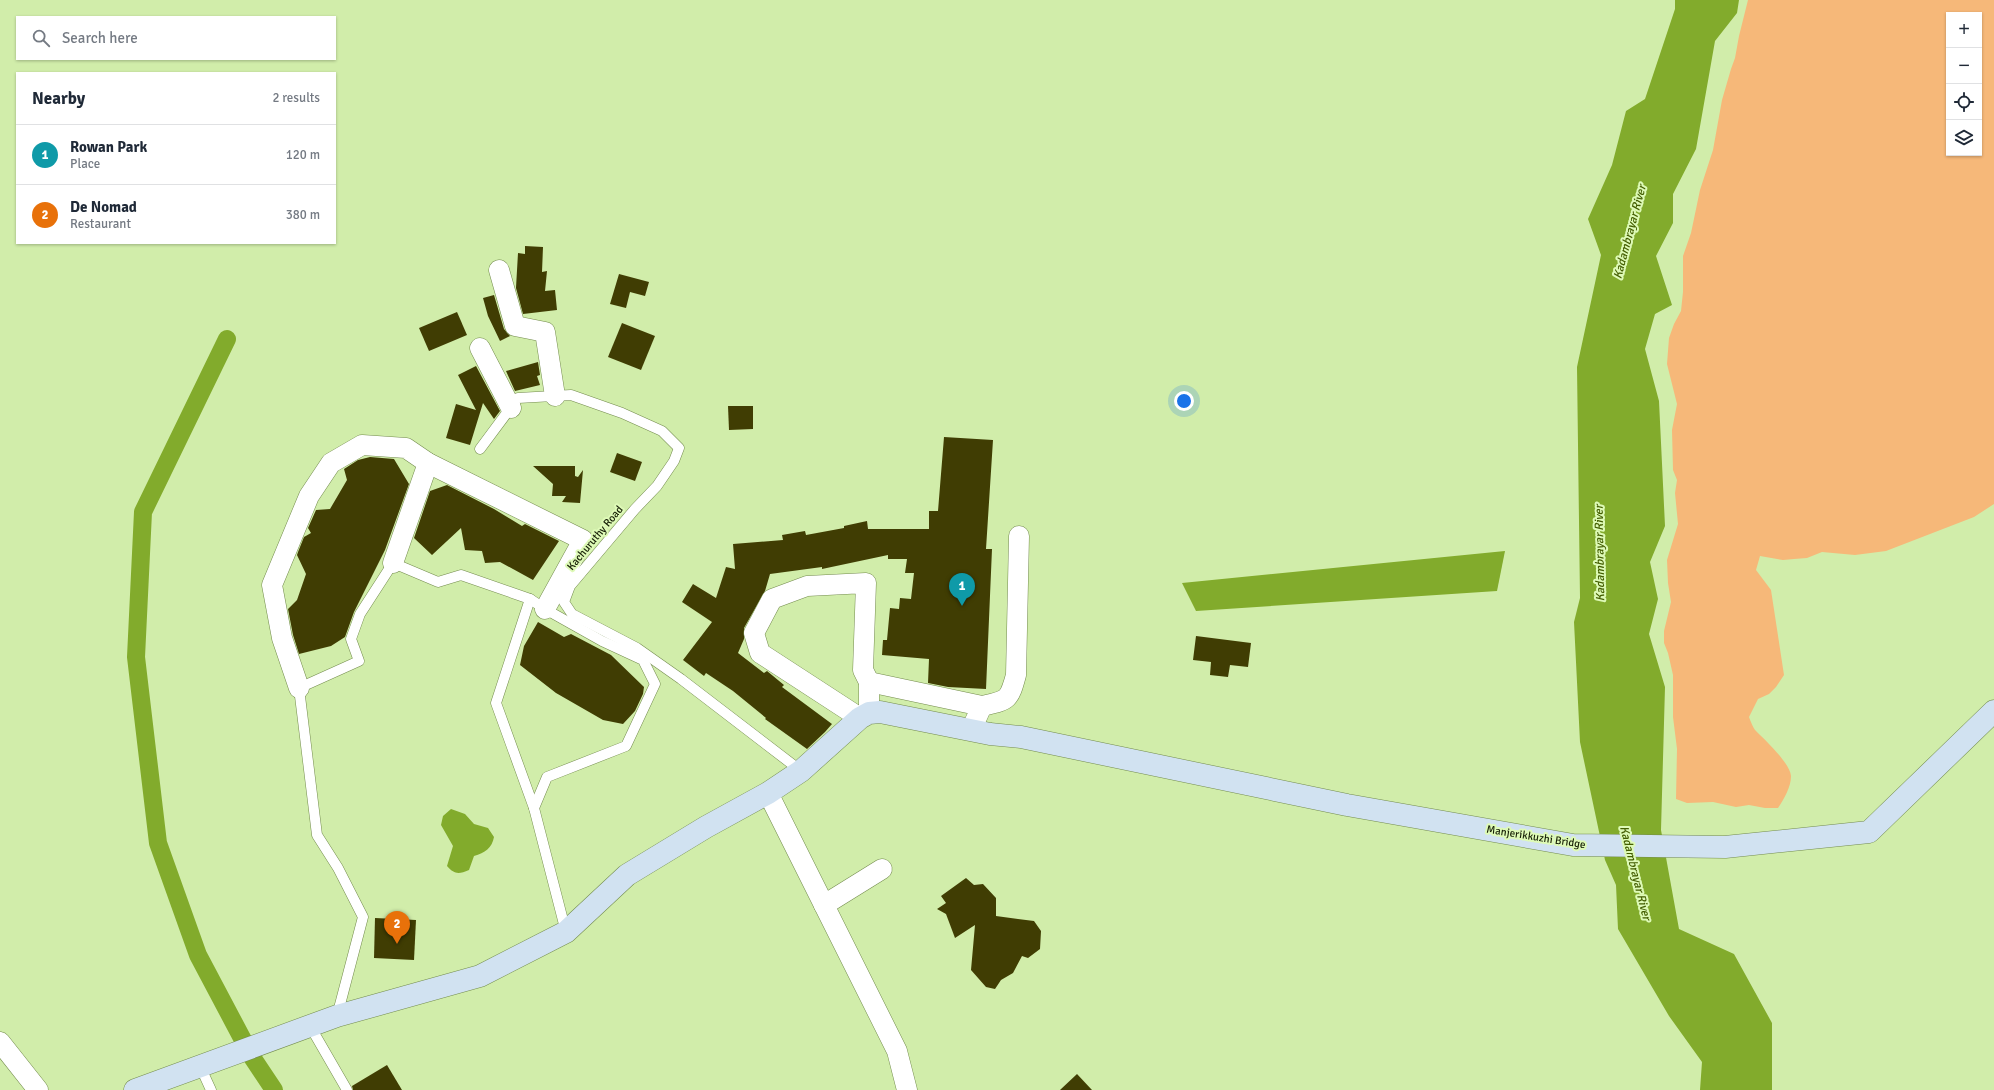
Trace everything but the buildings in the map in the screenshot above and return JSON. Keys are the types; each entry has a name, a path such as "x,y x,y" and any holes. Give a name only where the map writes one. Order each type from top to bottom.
{"main road":[{"name":"Manjerikkuzhi Bridge","path":"864,715 880,712 971,730 1021,737 1347,805 1573,844 1726,847 1869,832 1994,711"},
{"path":"135,1090 337,1016 480,976 566,932 627,875 706,827 768,793 801,771 864,715"}],"street":[{"path":"499,270 514,326 545,332 555,396"},
{"path":"480,348 511,408"},
{"path":"299,688 282,638 272,585 309,496 331,463 362,445 406,448 428,463 583,540 538,604"},
{"path":"393,563 428,463"},
{"path":"869,682 982,706 1003,702 1011,694 1016,675 1019,536"},
{"path":"866,583 863,670 869,682 864,715 760,653 754,632 772,599 807,586 866,583"},
{"path":"971,730 982,706"},
{"path":"768,793 897,1051 907,1090"},
{"path":"824,905 882,869"},
{"path":"0,1042 38,1090"}],"lane":[{"name":"Kachuruthy Road","path":"480,449 518,398 571,395 622,413 662,431 679,448 674,461 657,486 635,509 570,586 564,602 572,614 637,648 801,771"},
{"path":"337,1016 363,917 338,868 317,835 299,688 359,661 351,639 360,614 393,563 438,582 461,575 538,604 602,641 643,660 655,684 626,746 548,777 534,808"},
{"path":"538,604 496,703 534,808 566,932"},
{"path":"310,1026 347,1090"},
{"path":"200,1066 211,1090"}],"shaded area":[{"path":"1748,0 1994,0 1994,504 1974,517 1886,551 1855,555 1822,552 1807,558 1783,560 1760,556 1756,570 1771,590 1784,675 1769,694 1758,699 1749,717 1755,730 1782,758 1790,771 1790,784 1785,797 1778,808 1765,808 1749,805 1736,807 1713,802 1687,803 1676,799 1677,749 1673,717 1673,675 1664,643 1664,631 1671,602 1667,560 1678,524 1675,493 1677,480 1673,470 1672,430 1677,404 1667,364 1669,338 1681,311 1683,292 1683,256 1691,233 1700,190 1713,150 1722,100 1735,58"}],"water":[{"name":"Kadambrayar River","path":"1675,0 1739,0 1737,13 1715,41 1696,149 1673,194 1673,223 1656,256 1672,305 1655,314 1645,349 1659,401 1665,526 1650,562 1658,599 1649,634 1665,687 1661,830 1679,929 1734,954 1772,1023 1772,1090 1700,1090 1702,1062 1669,1016 1618,929 1616,885 1605,860 1580,742 1574,622 1580,598 1577,367 1601,255 1588,219 1612,165 1626,111 1645,99 1675,9"},
{"path":"1505,551 1497,591 1196,611 1182,583"},
{"path":"451,809 465,814 474,824 488,828 494,837 492,844 487,850 474,856 469,870 460,873 452,871 447,866 453,846 441,825 443,816"}],"waterway":[{"path":"227,339 143,512 136,657 158,843 198,955 252,1057 274,1090"}],"place":[{"name":"Rowan Park","path":"962,606"},
{"name":"De Nomad","path":"397,944"}]}
